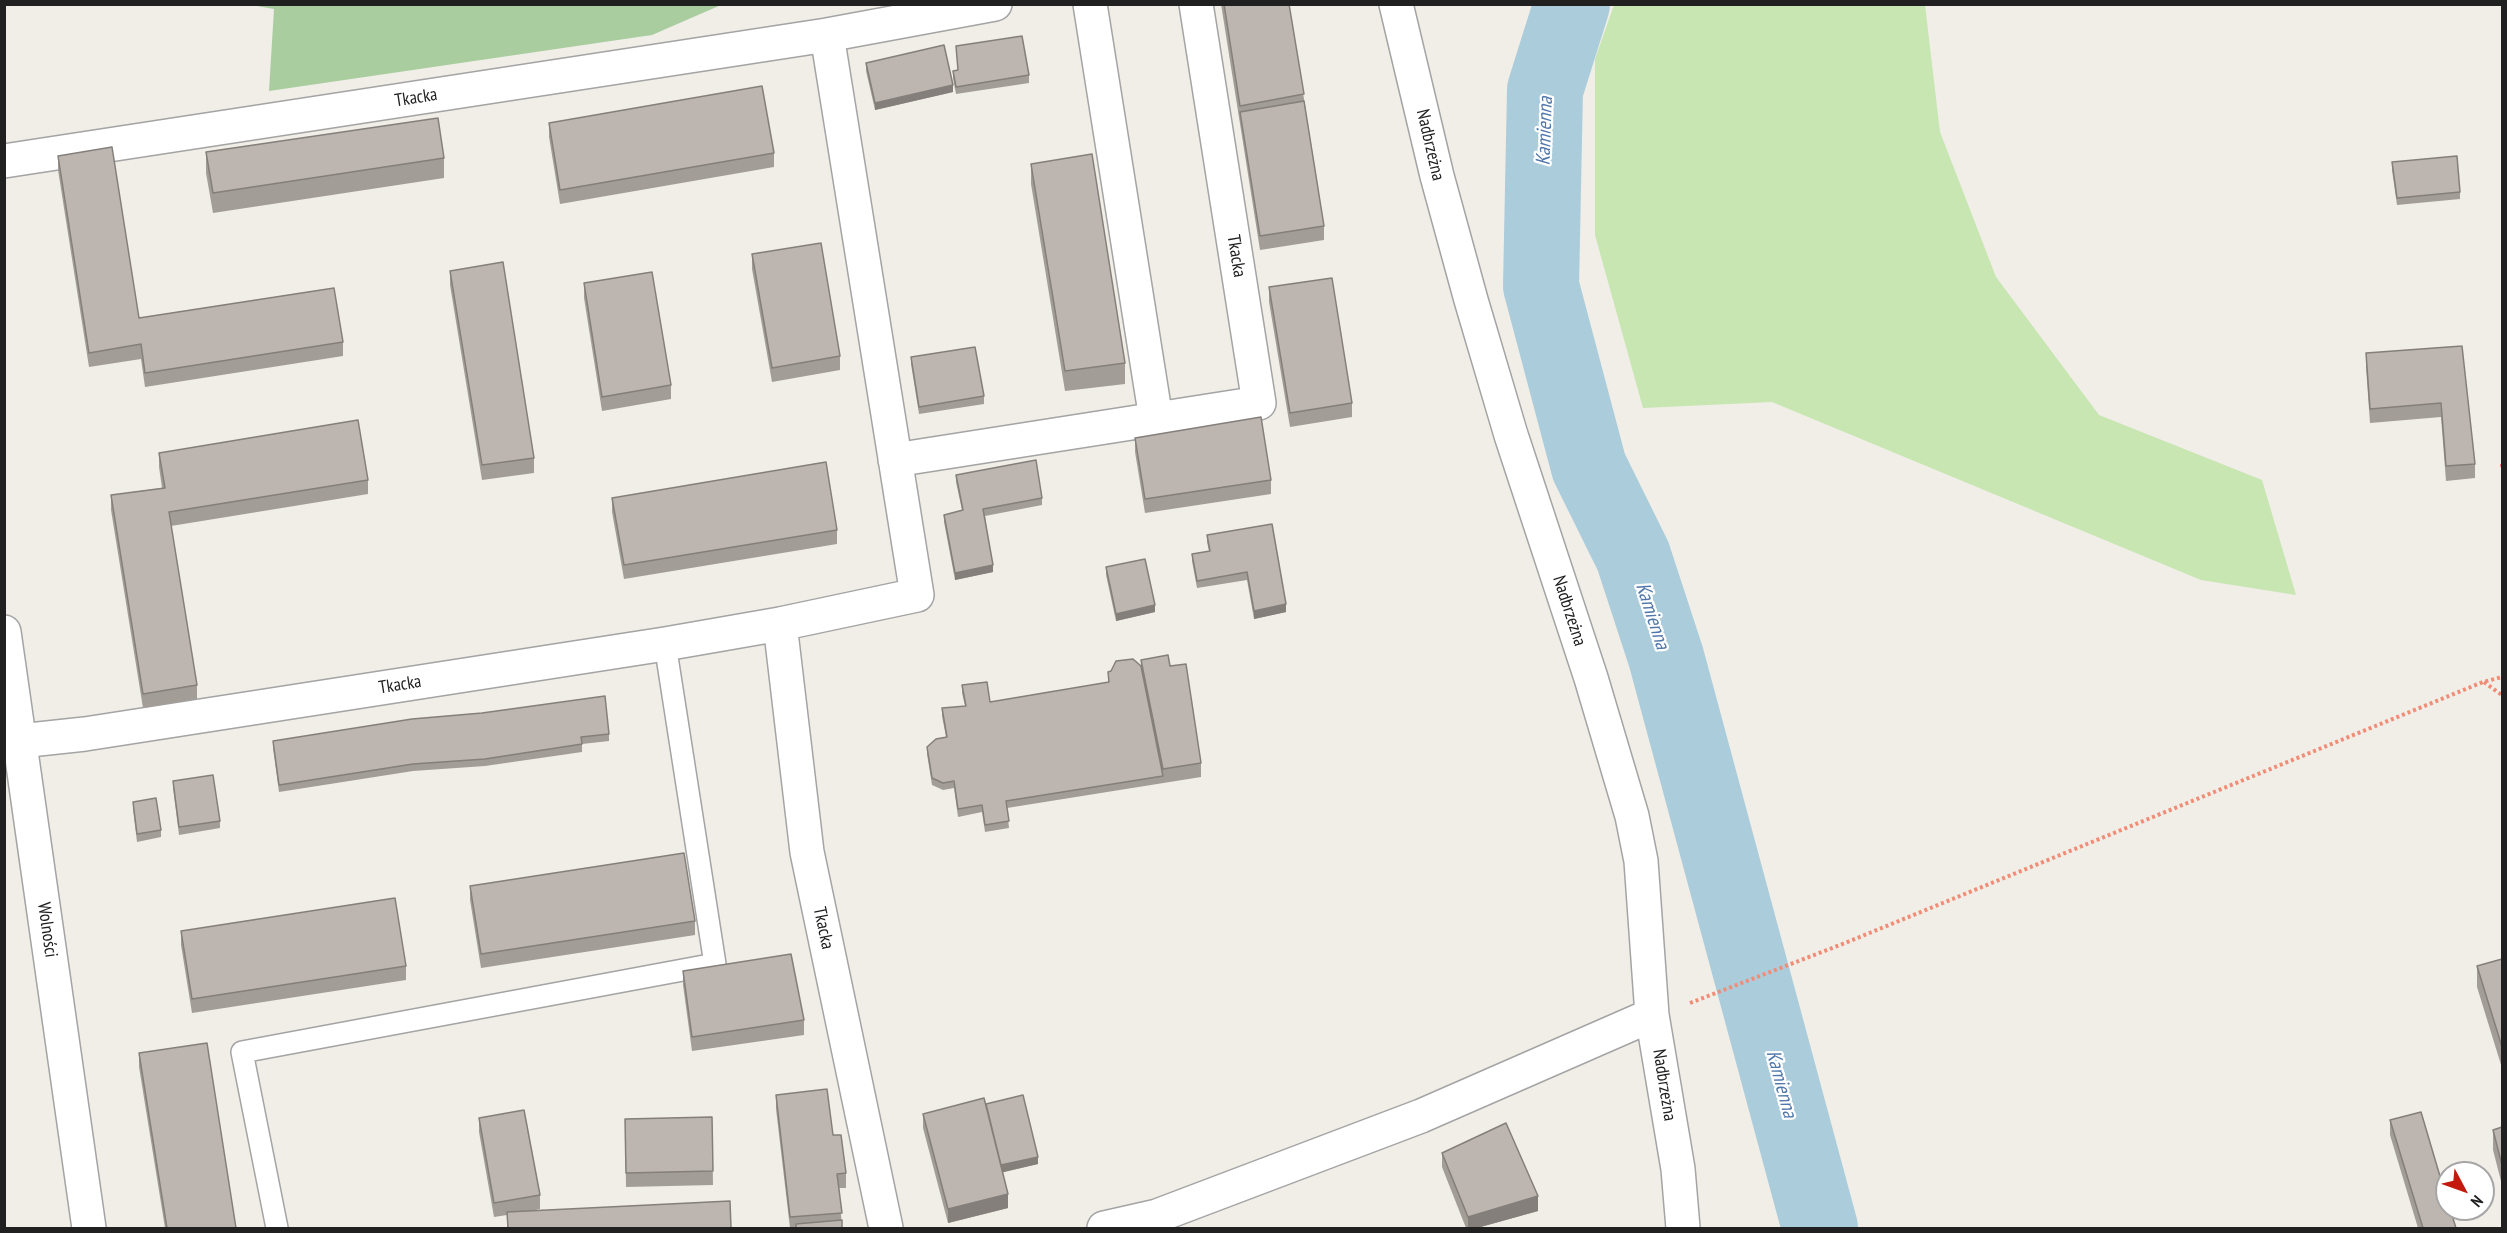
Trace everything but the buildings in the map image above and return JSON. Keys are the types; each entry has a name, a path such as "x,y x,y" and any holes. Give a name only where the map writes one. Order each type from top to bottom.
{"street":[{"name":"Tkacka","path":"4,161 827,35 995,4"},
{"path":"1090,4 1156,420"},
{"name":"Tkacka","path":"895,460 1259,403 1196,4"},
{"name":"Nadbrzeżna","path":"1396,4 1437,176 1474,311 1511,435 1591,678 1632,816 1667,1010 1683,1228"},
{"name":"Tkacka","path":"20,741 85,734 665,644 780,624 917,595 827,35"},
{"name":"Tkacka","path":"780,624 807,852 886,1228"},
{"name":"Wolności","path":"4,632 89,1228"},
{"path":"1104,1228 1157,1216 1421,1116 1667,1010"}],"lane":[{"path":"277,1228 242,1052 715,964 665,644"}],"path":[{"path":"1667,1010 1845,943 2483,682 2502,677"},
{"path":"2483,682 2502,694"}],"green space":[{"path":"721,4 652,35 269,91 274,9 251,5"},
{"path":"1614,5 1925,5 1940,132 1996,277 2099,415 2262,480 2296,595 2201,580 1772,402 1643,408 1595,235 1595,59"}],"waterway":[{"name":"Kamienna","path":"1572,4 1545,90 1541,286 1589,467 1633,556 1666,657 1820,1228"}]}
